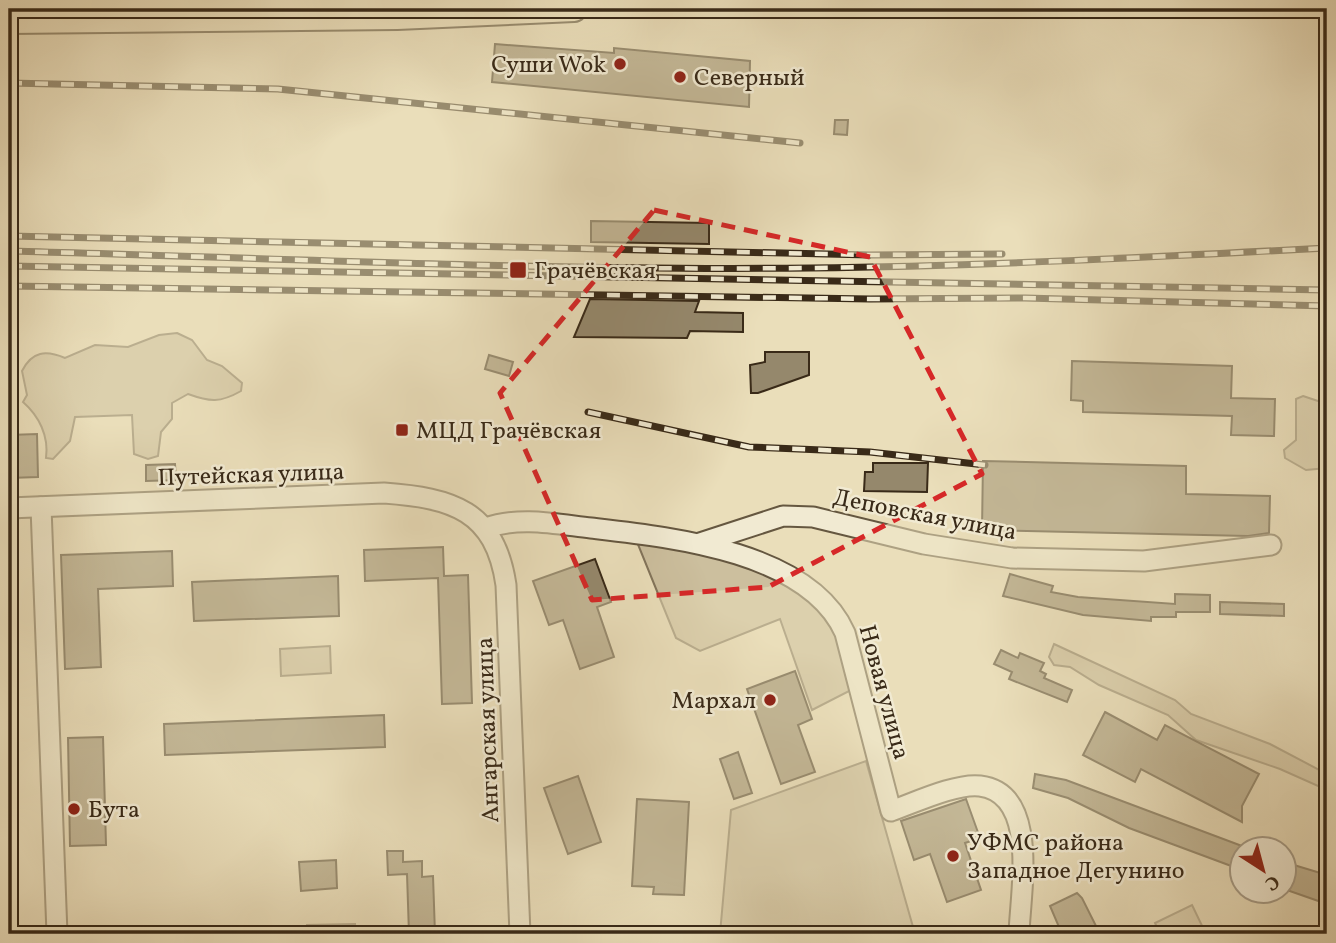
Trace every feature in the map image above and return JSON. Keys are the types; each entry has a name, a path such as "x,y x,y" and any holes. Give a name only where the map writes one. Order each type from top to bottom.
{"main road":[{"path":"9,21 383,18 574,9"}],"street":[{"name":"Путейская улица","path":"9,508 384,493 445,501 471,514 486,528"},
{"path":"41,507 57,934"},
{"name":"Деповская улица","path":"700,543 783,516 813,517 924,544 1012,558 1144,561 1271,545"},
{"name":"Новая улица","path":"486,528 513,521 700,543 767,567 794,580 827,603 838,616 850,649 891,811 973,786 981,786 996,793 1010,805 1023,836 1018,934"},
{"name":"Ангарская улица","path":"486,528 503,563 506,585 520,934"}],"highlighted area":[{"path":"654,210 870,257 982,474 768,587 592,600 500,393"}],"shaded area":[{"path":"177,333 192,340 207,360 222,366 242,383 241,391 215,400 188,394 172,403 172,419 161,432 158,456 148,459 134,454 132,415 75,417 70,441 53,459 46,458 42,427 23,402 27,395 22,371 30,359 46,353 65,358 95,345 128,347 159,335"},
{"path":"1303,396 1327,404 1327,468 1306,470 1285,458 1284,450 1296,440 1296,399"},
{"path":"637,542 711,554 775,575 834,619 857,687 812,710 780,619 700,651 676,638"},
{"path":"1054,644 1175,700 1191,714 1270,744 1327,774 1327,790 1280,769 1196,740 1168,715 1099,685 1070,667 1054,665 1049,657"},
{"path":"330,646 331,673 281,676 280,649"},
{"path":"866,761 915,934 720,934 731,810"},
{"path":"1192,905 1206,934 1160,934 1155,923"},
{"path":"355,924 355,934 307,934 307,925"}],"building":[{"path":"495,44 614,53 614,48 750,61 749,107 492,82"},
{"path":"835,120 848,120 847,135 834,134"},
{"path":"591,221 709,223 709,244 591,242"},
{"path":"590,299 699,301 695,312 743,313 743,332 690,331 687,338 574,337"},
{"path":"765,352 809,352 809,375 751,393 750,365 765,362"},
{"path":"489,355 513,362 509,376 485,369"},
{"path":"1072,361 1232,366 1231,398 1275,399 1274,436 1231,435 1232,416 1083,412 1083,401 1071,400"},
{"path":"37,434 38,477 9,478 9,435"},
{"path":"983,461 1186,466 1186,494 1270,496 1269,533 1248,536 982,530"},
{"path":"873,463 928,463 927,492 864,491 865,472 873,472"},
{"path":"175,464 176,480 146,481 146,465"},
{"path":"443,547 444,576 468,575 472,703 442,704 438,578 365,581 364,550"},
{"path":"172,551 173,586 98,589 101,667 65,669 61,555"},
{"path":"595,559 611,602 597,607 614,657 580,669 563,620 549,625 533,581"},
{"path":"1010,574 1053,586 1051,592 1078,597 1175,604 1175,594 1210,595 1210,612 1176,612 1176,617 1151,617 1151,621 1083,615 1003,596"},
{"path":"338,576 339,616 194,621 192,582"},
{"path":"1220,602 1284,604 1284,616 1220,614"},
{"path":"1001,650 1018,658 1020,653 1044,663 1040,671 1046,674 1044,678 1072,690 1067,702 1009,679 1012,672 994,664"},
{"path":"795,671 812,719 798,725 815,772 781,784 747,689"},
{"path":"1105,712 1157,740 1165,725 1259,774 1242,806 1242,822 1141,769 1135,782 1083,755"},
{"path":"384,715 385,747 165,755 164,724"},
{"path":"103,737 106,845 70,846 68,738"},
{"path":"738,752 752,793 734,799 720,759"},
{"path":"1035,774 1066,780 1228,841 1228,865 1129,828 1068,798 1033,788"},
{"path":"578,776 601,842 568,854 544,788"},
{"path":"637,799 689,802 684,895 653,894 654,887 632,886"},
{"path":"966,799 980,838 965,843 981,890 947,902 930,854 914,860 901,821"},
{"path":"387,851 403,851 403,862 422,861 422,877 433,876 435,934 409,934 407,874 388,875"},
{"path":"336,860 337,888 301,891 299,862"},
{"path":"1298,866 1327,875 1327,904 1298,894"},
{"path":"1077,893 1100,934 1062,934 1050,906"}],"railway":[{"path":"9,83 278,89 800,143"},
{"path":"9,236 870,255 1002,254"},
{"path":"9,251 510,266 711,268 1004,263 1327,248"},
{"path":"9,266 1327,290"},
{"path":"9,286 870,299 1025,298 1327,306"},
{"path":"588,412 749,447 870,452 985,465"}],"place":[{"name":"Суши Wok","path":"620,64"},
{"name":"Северный","path":"680,77"},
{"name":"Грачёвская","path":"518,270"},
{"name":"МЦД Грачёвская","path":"402,430"},
{"name":"Мархал","path":"770,700"},
{"name":"Бута","path":"74,809"},
{"name":"УФМС района Западное Дегунино","path":"953,856"}]}
